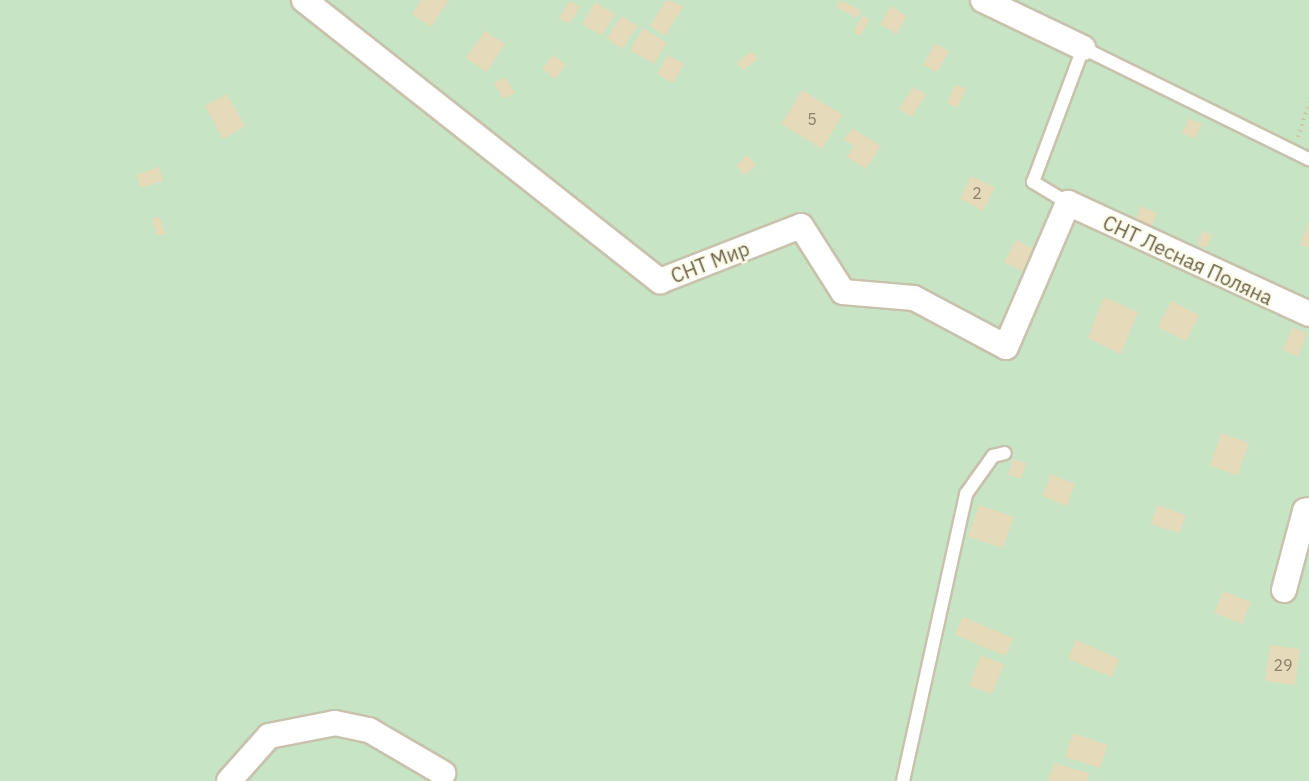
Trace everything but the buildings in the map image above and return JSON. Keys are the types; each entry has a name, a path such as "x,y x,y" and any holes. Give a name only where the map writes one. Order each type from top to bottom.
{"street":[{"name":"СНТ Мир","path":"304,0 660,281 801,226 843,292 914,298 1005,347 1068,203"},
{"path":"983,0 1083,48"},
{"name":"СНТ Лесная Поляна","path":"1068,203 1309,314"},
{"path":"1284,590 1305,511 1309,510"},
{"path":"229,781 269,736 334,723 369,730 443,773"}],"lane":[{"path":"1068,203 1033,182 1083,48 1309,159"},
{"path":"903,781 966,494 993,456 1005,453"}],"path":[{"path":"1293,153 1309,103"}],"green space":[{"path":"0,0 1309,0 1309,781 0,781"}]}
